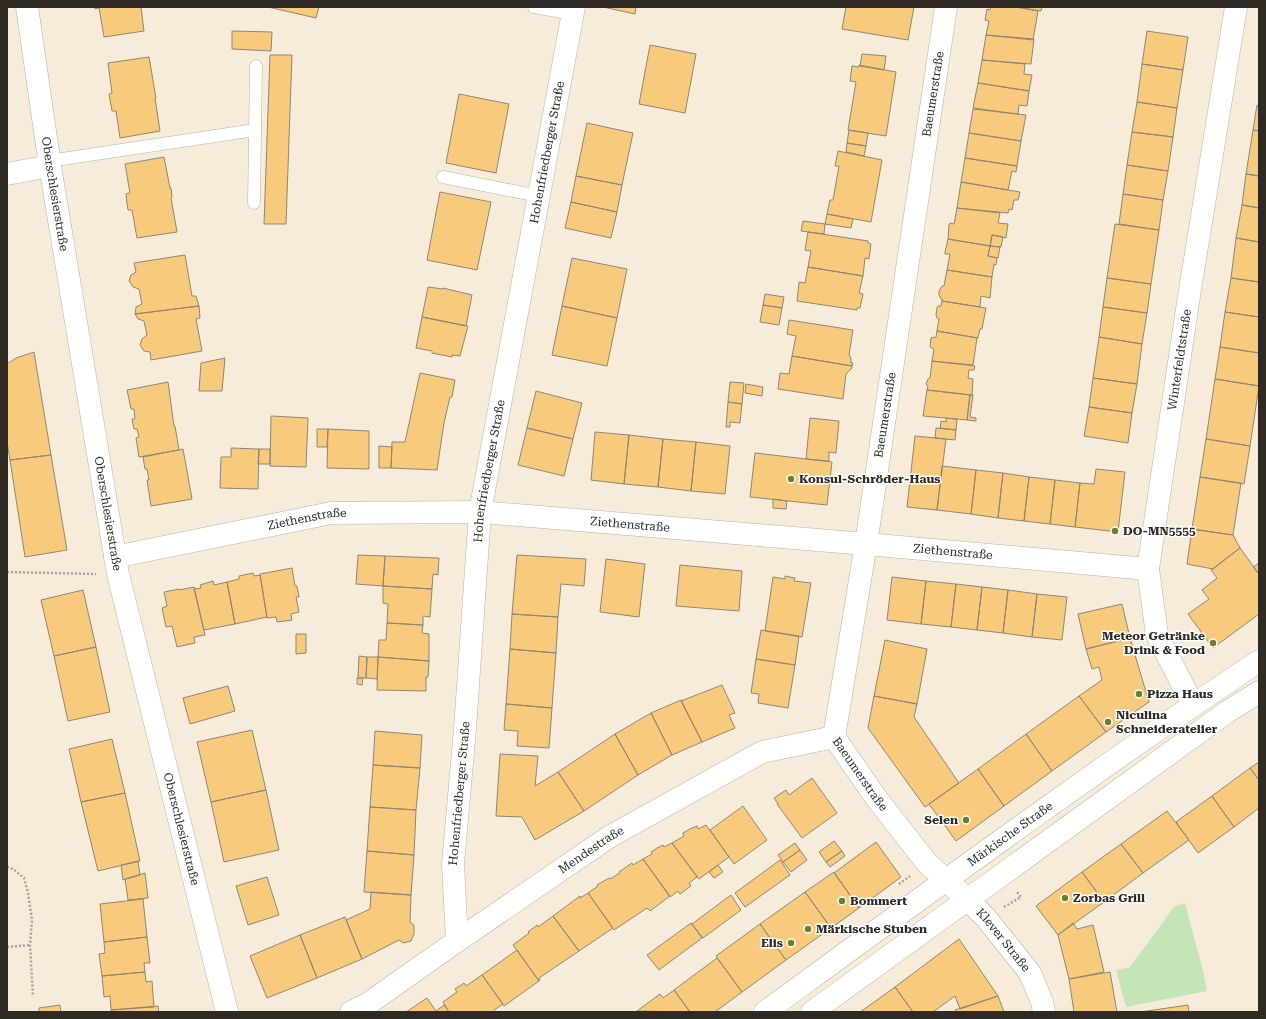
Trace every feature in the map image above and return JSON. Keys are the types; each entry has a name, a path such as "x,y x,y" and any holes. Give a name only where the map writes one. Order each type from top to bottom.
{"street":[{"name":"Oberschlesierstraße","path":"27,7 49,163 117,566 227,1012"},
{"name":"Baeumerstraße","path":"946,7 866,544 834,738 927,863 946,880"},
{"name":"Winterfeldtstraße","path":"1193,705 1157,635 1148,569 1189,296 1236,7"},
{"name":"Hohenfriedberger Straße","path":"457,941 453,864 465,729 480,512 574,11"},
{"path":"7,174 49,163"},
{"name":"Ziethenstraße","path":"117,566 331,513 480,512 1148,569"},
{"name":"Märkische Straße","path":"765,1012 946,880 1193,705 1259,662"},
{"path":"812,1012 1227,712 1259,692"},
{"name":"Mendestraße","path":"365,1009 457,941 609,837 762,752 834,738"},
{"name":"Klever Straße","path":"946,880 986,918 1030,973 1042,1002 1044,1012"}],"lane":[{"path":"534,7 574,11"},
{"path":"254,203 256,66"},
{"path":"49,163 255,130"},
{"path":"443,177 539,196"}],"path":[{"path":"7,572 117,566"},
{"path":"7,867 13,869 24,878 28,893 32,920 30,945 33,996"},
{"path":"7,947 30,945"}],"green space":[{"path":"1185,903 1207,991 1126,1007 1116,970 1130,967 1174,907"}],"building":[{"path":"95,7 141,7 144,31 104,37 99,8 95,9"},
{"path":"268,7 319,7 316,18"},
{"path":"603,7 636,7 635,14"},
{"path":"846,7 914,7 908,40 842,29"},
{"path":"991,7 1016,7 1038,11 1033,40 986,35 989,21 985,20 987,9 990,10"},
{"path":"1016,7 1042,7 1041,11"},
{"path":"232,31 272,32 271,51 232,49"},
{"path":"1147,31 1188,37 1183,70 1142,64"},
{"path":"986,35 1034,39 1031,64 982,60"},
{"path":"650,45 696,54 685,113 639,104"},
{"path":"862,54 886,56 884,70 860,66"},
{"path":"270,55 292,55 286,224 264,224"},
{"path":"149,57 160,131 120,138 116,111 112,111 109,94 112,93 108,63"},
{"path":"982,60 1025,64 1024,74 1032,75 1029,91 978,83"},
{"path":"1142,64 1183,70 1177,108 1137,102"},
{"path":"859,65 896,72 886,136 848,130 856,82 850,81 852,66 859,67"},
{"path":"978,83 1029,91 1027,106 1019,105 1018,114 973,108"},
{"path":"459,94 509,104 496,173 446,163"},
{"path":"1137,102 1177,108 1173,137 1132,132"},
{"path":"1257,105 1259,106 1259,131 1253,130"},
{"path":"973,109 1026,115 1021,141 969,133"},
{"path":"587,123 633,133 622,185 576,176"},
{"path":"849,130 868,133 866,146 847,143"},
{"path":"1253,130 1259,131 1259,176 1246,174"},
{"path":"1132,132 1173,137 1168,171 1127,165"},
{"path":"969,133 1021,141 1017,166 965,158"},
{"path":"847,143 866,146 864,156 846,152"},
{"path":"838,151 882,160 871,222 827,214 830,200 833,200 839,166 835,166"},
{"path":"164,157 171,188 171,198 177,232 137,238 132,210 128,210 126,194 130,193 125,164"},
{"path":"965,158 1017,166 1016,172 1012,171 1008,190 961,182"},
{"path":"1127,165 1168,171 1163,200 1123,194"},
{"path":"1246,174 1259,176 1259,208 1242,205"},
{"path":"576,176 622,185 617,212 571,202"},
{"path":"961,182 1020,192 1018,200 1014,200 1012,210 1009,209 1008,213 957,208"},
{"path":"440,192 491,202 477,270 427,260"},
{"path":"1123,194 1163,200 1159,230 1119,224"},
{"path":"571,202 617,212 611,238 565,228"},
{"path":"1242,205 1259,208 1259,242 1236,238"},
{"path":"957,208 1000,213 998,223 1008,224 1006,238 992,235 990,246 948,239 949,225 950,223 954,224"},
{"path":"827,214 853,219 851,228 825,224"},
{"path":"803,221 825,224 824,234 801,231"},
{"path":"1115,224 1159,230 1151,284 1107,278"},
{"path":"808,232 868,241 868,243 871,244 869,259 865,258 863,276 808,267 811,251 805,250"},
{"path":"992,235 1003,237 1001,247 990,246"},
{"path":"1236,238 1259,242 1259,282 1231,278"},
{"path":"948,239 990,246 988,256 997,258 996,265 994,264 992,277 947,270 950,254 945,254 945,252"},
{"path":"990,246 1000,247 998,258 988,256"},
{"path":"185,255 192,296 196,296 199,306 135,314 136,307 142,304 139,289 133,287 129,281 131,275 136,272 134,263"},
{"path":"572,258 627,269 617,318 562,306"},
{"path":"808,267 863,276 859,293 863,294 860,308 857,308 857,310 797,301 799,282 805,283"},
{"path":"947,270 992,277 990,298 981,296 980,307 942,301 939,291 942,286 944,286"},
{"path":"1107,278 1151,284 1147,313 1103,307"},
{"path":"1231,278 1259,282 1259,317 1225,312"},
{"path":"428,287 443,288 472,295 466,326 422,317"},
{"path":"765,294 784,297 782,308 763,305"},
{"path":"942,301 986,308 982,329 980,329 978,338 937,331 939,319 936,315 937,308 938,306 941,306"},
{"path":"763,305 782,308 779,325 760,322"},
{"path":"199,306 200,318 196,319 202,351 151,360 150,352 144,351 140,345 142,339 147,335 144,321 138,319 135,314"},
{"path":"562,306 617,318 607,366 552,355"},
{"path":"1103,307 1147,313 1142,344 1099,337"},
{"path":"1225,312 1259,317 1259,353 1220,347"},
{"path":"422,317 468,326 460,356 452,355 452,357 416,348"},
{"path":"789,320 853,330 849,355 851,358 851,363 853,363 852,366 792,356 796,336 787,334"},
{"path":"937,331 977,338 973,365 932,361 934,349 930,347 931,338 936,337"},
{"path":"1099,337 1142,344 1137,384 1093,378"},
{"path":"1220,347 1259,353 1259,386 1215,379"},
{"path":"34,352 51,455 10,460 7,442 7,364 16,358"},
{"path":"792,356 852,366 846,374 843,399 778,389 780,373 789,374"},
{"path":"225,358 222,391 199,391 201,363"},
{"path":"932,361 975,366 974,370 969,370 968,378 973,379 972,395 927,390 928,386 926,384 930,378"},
{"path":"420,373 455,380 452,397 450,397 444,423 437,470 391,468 392,442 405,442"},
{"path":"1093,378 1137,384 1132,413 1089,407"},
{"path":"1215,379 1259,386 1250,446 1206,439"},
{"path":"168,382 179,450 139,457 136,438 139,437 137,429 134,429 132,419 135,419 134,409 131,409 127,390"},
{"path":"730,382 744,383 742,404 728,402"},
{"path":"746,384 763,387 762,396 745,393"},
{"path":"927,390 970,395 967,420 923,416"},
{"path":"536,391 582,403 573,439 527,428"},
{"path":"970,395 973,395 970,417 976,418 976,421 967,420"},
{"path":"728,402 742,404 740,423 730,422 730,427 726,427"},
{"path":"1089,407 1132,413 1128,443 1084,436"},
{"path":"271,416 308,418 306,467 270,466"},
{"path":"810,418 839,421 836,453 829,452 829,461 806,459"},
{"path":"946,418 957,419 956,430 940,428 941,421 946,422"},
{"path":"527,428 573,439 564,476 518,465"},
{"path":"936,428 956,430 955,440 935,438"},
{"path":"317,429 328,429 327,447 317,447"},
{"path":"328,429 369,431 369,469 327,468"},
{"path":"595,432 629,435 624,484 591,480"},
{"path":"629,435 663,439 658,487 624,484"},
{"path":"915,436 946,439 937,510 907,507"},
{"path":"663,439 696,442 691,491 658,487"},
{"path":"1206,439 1250,446 1244,484 1200,477"},
{"path":"696,442 730,446 725,494 691,491"},
{"path":"379,446 392,447 391,468 379,468"},
{"path":"231,448 259,449 258,489 220,488 221,457 231,457"},
{"path":"183,449 192,499 151,506 147,480 149,480 143,457"},
{"path":"259,449 270,449 270,464 258,464"},
{"name":"Konsul-Schröder-Haus","path":"755,453 832,462 827,505 750,497"},
{"path":"51,455 67,550 25,557 10,460"},
{"path":"942,466 976,470 971,514 937,510"},
{"path":"1096,469 1125,472 1118,532 1075,527 1080,483 1094,484"},
{"path":"976,470 1003,473 998,518 971,514"},
{"path":"1003,473 1029,477 1024,521 998,518"},
{"path":"1029,477 1055,480 1050,524 1024,521"},
{"path":"1200,477 1241,483 1233,535 1192,529"},
{"path":"1055,480 1080,483 1075,527 1050,524"},
{"path":"773,499 787,501 786,509 773,508"},
{"path":"1192,529 1233,535 1240,548 1213,569 1187,564"},
{"path":"1240,548 1259,574 1259,614 1213,648 1188,614 1209,599 1202,590 1217,578 1211,570"},
{"path":"358,555 385,556 383,586 356,584"},
{"path":"517,555 586,559 584,586 561,584 558,617 512,614"},
{"path":"385,556 439,558 438,575 433,574 432,589 383,586"},
{"path":"606,559 645,564 639,617 600,612"},
{"path":"1259,563 1259,574 1253,567"},
{"path":"680,565 742,571 739,611 676,606"},
{"path":"292,568 295,586 297,586 299,597 296,597 299,612 291,614 292,620 277,622 276,617 267,618 260,574"},
{"path":"253,573 254,576 260,575 267,617 235,624 227,582 239,579 239,576"},
{"path":"785,576 795,578 794,581 811,583 802,637 765,631 773,577 785,579"},
{"path":"892,577 926,581 921,624 887,620"},
{"path":"213,581 214,585 227,582 235,624 204,630 194,589 201,588 200,585"},
{"path":"926,581 956,584 951,627 921,624"},
{"path":"956,584 982,587 977,630 951,627"},
{"path":"383,586 432,589 430,617 423,616 423,625 387,623 388,604 383,603"},
{"path":"194,587 205,635 194,637 195,643 177,647 172,626 166,627 162,608 167,606 164,592"},
{"path":"982,587 1008,590 1003,633 977,630"},
{"path":"83,590 96,647 54,656 41,600"},
{"path":"1008,590 1037,594 1032,637 1003,633"},
{"path":"1037,594 1067,597 1062,640 1032,637"},
{"path":"1122,604 1130,638 1086,649 1078,614"},
{"path":"512,614 558,617 556,653 510,649"},
{"path":"387,623 423,625 422,633 429,634 429,661 378,657 379,640 386,640"},
{"path":"761,630 799,636 795,665 756,659"},
{"path":"296,634 306,634 306,653 296,654"},
{"path":"1130,638 1149,702 1106,732 1079,696 1102,680 1099,667 1092,669 1086,649"},
{"path":"885,640 927,649 917,704 874,696"},
{"path":"96,647 110,712 68,721 54,656"},
{"path":"510,649 556,653 552,708 506,704"},
{"path":"359,656 367,657 366,678 358,678"},
{"path":"367,657 378,657 377,679 366,678"},
{"path":"378,657 429,661 428,677 426,677 426,691 377,690"},
{"path":"756,659 795,665 788,708 758,703 759,694 751,693"},
{"path":"357,678 363,678 362,685 357,684"},
{"path":"722,685 735,713 729,715 735,728 702,742 681,701"},
{"path":"228,686 235,711 190,724 183,698"},
{"path":"874,696 917,704 914,717 959,783 925,807 868,728"},
{"path":"1079,696 1106,732 1052,771 1026,734"},
{"path":"681,700 702,742 672,755 651,713"},
{"path":"506,704 552,708 549,748 517,746 518,731 504,730"},
{"path":"651,713 672,755 638,775 615,734"},
{"path":"252,730 266,790 211,802 197,742"},
{"path":"375,731 422,735 420,768 373,765"},
{"path":"615,734 638,775 584,811 558,772"},
{"path":"1026,734 1052,771 1004,806 978,769"},
{"path":"112,739 125,793 81,802 69,749"},
{"path":"500,754 538,756 535,786 558,772 584,811 535,840 522,817 496,816"},
{"path":"1259,762 1259,780 1250,768"},
{"path":"373,765 420,768 416,810 370,807"},
{"path":"1250,768 1259,780 1259,808 1234,827 1212,796"},
{"path":"978,769 1004,806 956,841 929,804"},
{"path":"812,778 837,813 802,838 774,798 786,790 789,795"},
{"path":"266,790 279,850 224,862 211,802"},
{"path":"125,793 140,861 98,871 81,802"},
{"path":"1212,796 1234,827 1198,853 1176,822"},
{"path":"743,806 767,840 734,864 710,830"},
{"path":"370,807 416,810 414,855 367,851"},
{"path":"1167,811 1189,840 1143,873 1121,844"},
{"path":"706,825 729,857 699,879 672,843 684,836 683,833 690,829 697,826 698,829"},
{"path":"834,841 842,851 826,862 819,852"},
{"path":"876,842 901,877 859,908 834,873"},
{"path":"672,843 697,877 689,883 691,886 680,894 678,891 670,897 643,859 652,854 651,852 657,848 663,845 664,847"},
{"path":"795,843 800,850 783,862 778,855"},
{"path":"1121,844 1143,873 1104,902 1082,872"},
{"path":"800,850 807,860 791,872 783,862"},
{"path":"367,851 414,855 411,895 364,892"},
{"path":"842,851 845,856 830,867 826,862"},
{"path":"643,859 670,896 650,911 647,908 614,930 588,893 598,886 597,885 620,873 619,872 632,863 633,865"},
{"path":"780,860 790,875 745,907 735,893"},
{"path":"138,861 140,875 123,880 121,865"},
{"path":"718,865 723,872 714,878 709,872"},
{"path":"834,872 859,908 831,928 805,892"},
{"path":"1082,872 1104,902 1058,935 1036,906"},
{"path":"145,873 148,898 128,900 125,879"},
{"path":"267,877 279,915 248,925 236,886"},
{"path":"371,892 411,895 410,922 414,925 414,934 411,941 403,943 399,940 362,959 346,920 370,909"},
{"path":"805,892 831,928 786,960 760,924"},
{"path":"588,893 613,928 579,951 553,916 580,896 580,898"},
{"path":"731,895 741,910 703,938 692,924"},
{"path":"143,899 147,937 104,942 100,904"},
{"path":"553,916 579,951 539,978 539,981 513,945 537,925 538,927"},
{"path":"345,917 362,959 317,978 300,935"},
{"path":"691,923 702,938 659,970 647,955"},
{"path":"1073,923 1077,929 1093,925 1104,972 1069,979 1058,935"},
{"path":"760,924 786,960 742,992 716,956"},
{"path":"300,935 317,978 267,998 250,956"},
{"path":"147,937 150,963 144,963 145,972 102,976 99,954 105,953 104,942"},
{"path":"959,939 998,996 960,1009 955,996 933,1012 913,1012 895,987"},
{"path":"517,950 539,981 504,1006 482,975"},
{"path":"717,958 742,992 715,1012 690,1012 674,990"},
{"path":"145,972 146,982 152,981 154,1007 111,1010 110,996 104,997 102,976"},
{"path":"1110,972 1117,1012 1074,1012 1069,979"},
{"path":"482,975 503,1004 494,1010 496,1012 449,1012 443,1002 457,992 455,989 464,983 466,986"},
{"path":"895,987 913,1012 860,1012 877,1000"},
{"path":"674,990 690,1012 637,1011 660,994 663,998"},
{"path":"998,996 1004,1012 956,1012 955,1010"},
{"path":"427,998 436,1011 444,1005 449,1012 406,1012"},
{"path":"60,1005 61,1012 39,1012 39,1008"},
{"path":"1188,1005 1189,1012 1140,1012"},
{"path":"158,1006 159,1012 112,1012 111,1010"}],"place":[{"name":"Konsul-Schröder-Haus","path":"791,479"},
{"name":"DO-MN5555","path":"1115,531"},
{"name":"Meteor Getränke Drink & Food","path":"1213,643"},
{"name":"Pizza Haus","path":"1139,694"},
{"name":"Niculina Schneideratelier","path":"1108,722"},
{"name":"Selen","path":"966,820"},
{"name":"Zorbas Grill","path":"1065,898"},
{"name":"Bommert","path":"842,901"},
{"name":"Märkische Stuben","path":"808,929"},
{"name":"Elis","path":"791,943"}]}
